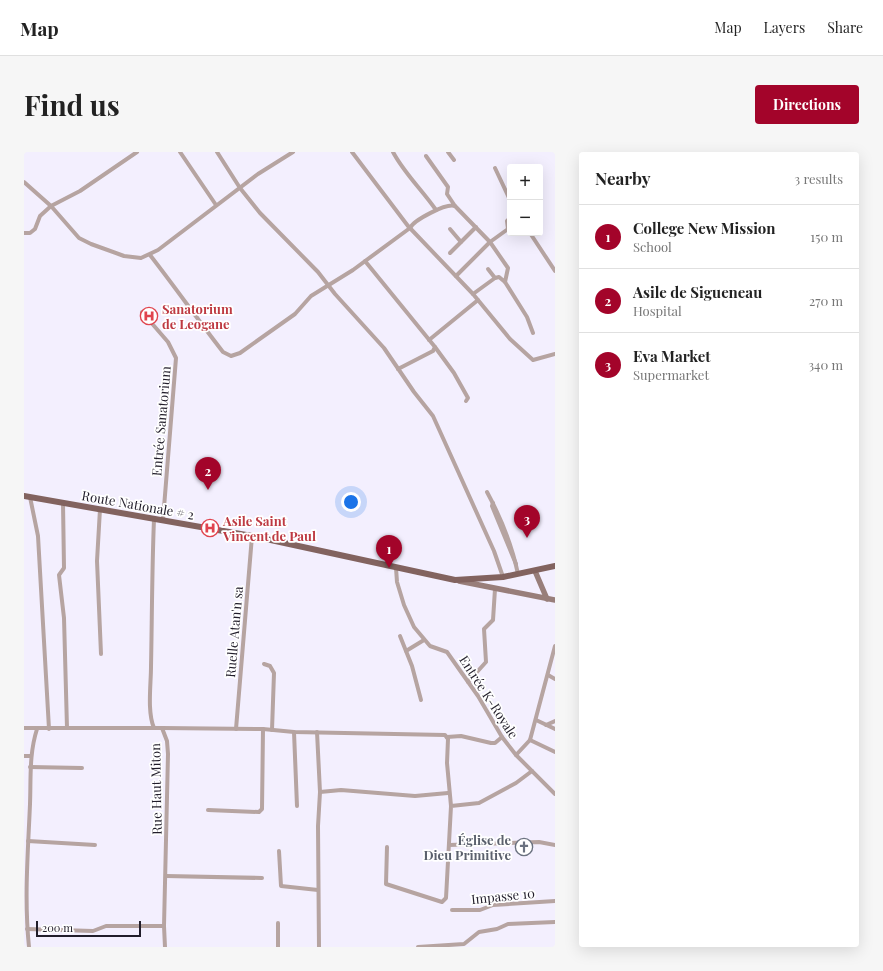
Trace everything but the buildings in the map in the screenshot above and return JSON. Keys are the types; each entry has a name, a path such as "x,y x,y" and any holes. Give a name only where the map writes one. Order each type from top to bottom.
{"main road":[{"name":"Route Nationale # 2","path":"27,497 252,536 455,580 503,577 555,566"},
{"path":"535,571 547,599"},
{"path":"455,580 555,600"}],"street":[{"path":"24,233 30,233 35,229 40,216 51,206 90,184 137,152"},
{"path":"180,152 216,205"},
{"path":"217,152 240,188 260,212 318,272 384,348 398,370 433,416 503,577"},
{"path":"24,182 51,206 80,238 91,244 124,256 142,258 150,255 216,205 293,152"},
{"path":"352,152 410,228 473,294 510,339 531,359 535,360 555,354"},
{"path":"394,152 399,163 422,189 436,210"},
{"path":"448,152 454,160"},
{"path":"426,156 448,187 447,194 455,206 490,242 508,268 505,282"},
{"path":"495,168 507,194"},
{"path":"150,255 190,308 202,327 223,352 231,356 240,353 251,346 295,314 311,296 365,261 410,228 412,224 436,210 451,205 455,206"},
{"path":"450,253 476,227"},
{"path":"450,229 461,242"},
{"path":"456,276 490,242 507,230"},
{"path":"532,236 555,271"},
{"path":"365,261 435,347 464,388 468,398 466,401"},
{"path":"550,264 555,261"},
{"path":"488,269 505,282 527,317 533,333"},
{"path":"473,294 497,277 507,273"},
{"path":"429,340 478,300"},
{"name":"Entrée Sanatorium","path":"142,312 168,342 176,358 163,520"},
{"path":"398,370 433,351 435,347"},
{"path":"487,492 493,503 492,506 516,564 518,574"},
{"path":"27,497 38,536 49,729"},
{"path":"63,503 64,568 59,575 64,618 67,728"},
{"path":"100,509 97,561 101,654"},
{"name":"Rue Haut Miton","path":"154,519 151,609 152,723 154,728 162,728 168,754 164,926 165,947"},
{"name":"Ruelle Atan'n sa","path":"236,729 252,536"},
{"name":"Entrée K-Royale","path":"396,568 397,582 404,605 414,628 424,640 436,649 447,652 489,714 502,737 516,755 555,794"},
{"path":"468,682 486,662 484,629 493,620 495,589"},
{"path":"400,636 406,650 421,700"},
{"path":"406,650 424,640"},
{"path":"516,755 530,740 555,646"},
{"path":"264,664 270,666 274,673 272,730"},
{"path":"548,675 555,678"},
{"path":"536,720 555,729"},
{"path":"546,725 555,721"},
{"path":"24,728 154,728"},
{"path":"162,728 442,734 447,737 461,736 491,743 495,743 502,737"},
{"path":"29,947 26,935 25,858 28,841 30,756 37,729"},
{"path":"208,810 259,812 262,809 263,729"},
{"path":"294,732 297,806"},
{"path":"317,732 320,792 318,826 319,947"},
{"path":"387,847 386,884 442,902 446,898 451,806 448,793 447,737"},
{"path":"530,740 555,752"},
{"path":"24,756 30,756"},
{"path":"30,767 82,768"},
{"path":"451,806 479,803 516,784 532,771"},
{"path":"320,792 341,790 415,796 448,793"},
{"path":"28,841 95,845"},
{"path":"449,845 539,842 555,845"},
{"path":"279,851 281,886 318,890"},
{"path":"166,876 262,878"},
{"name":"Impasse 10","path":"452,910 480,910 493,905 555,901"},
{"path":"418,947 464,944 479,932 497,929 508,924 555,922"},
{"path":"278,923 278,947"},
{"path":"27,929 94,931 106,926 164,926"}],"place":[{"name":"Sanatorium de Leogane","path":"149,316"},
{"name":"Asile de Sigueneau","path":"208,490"},
{"name":"Asile Saint Vincent de Paul","path":"210,528"},
{"name":"Eva Market","path":"527,538"},
{"name":"College New Mission","path":"389,568"},
{"name":"Église de Dieu Primitive","path":"524,847"}]}
